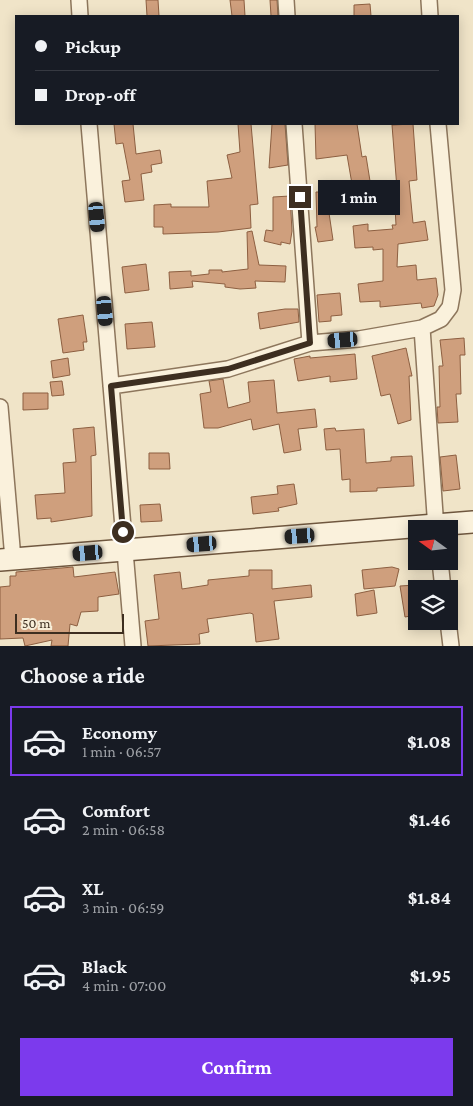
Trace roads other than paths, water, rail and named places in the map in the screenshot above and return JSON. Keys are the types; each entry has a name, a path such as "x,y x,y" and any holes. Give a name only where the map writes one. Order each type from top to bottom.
{"street":[{"path":"79,0 80,15"},
{"path":"286,0 287,15"},
{"path":"429,0 430,15"},
{"path":"89,125 133,646"},
{"path":"294,125 310,343"},
{"path":"111,386 228,369 310,343 359,339 422,328 441,319 450,307 453,290 438,125"},
{"path":"422,328 436,520"},
{"path":"0,407 6,559 408,529"},
{"path":"458,524 473,522"},
{"path":"449,630 451,646"}]}
